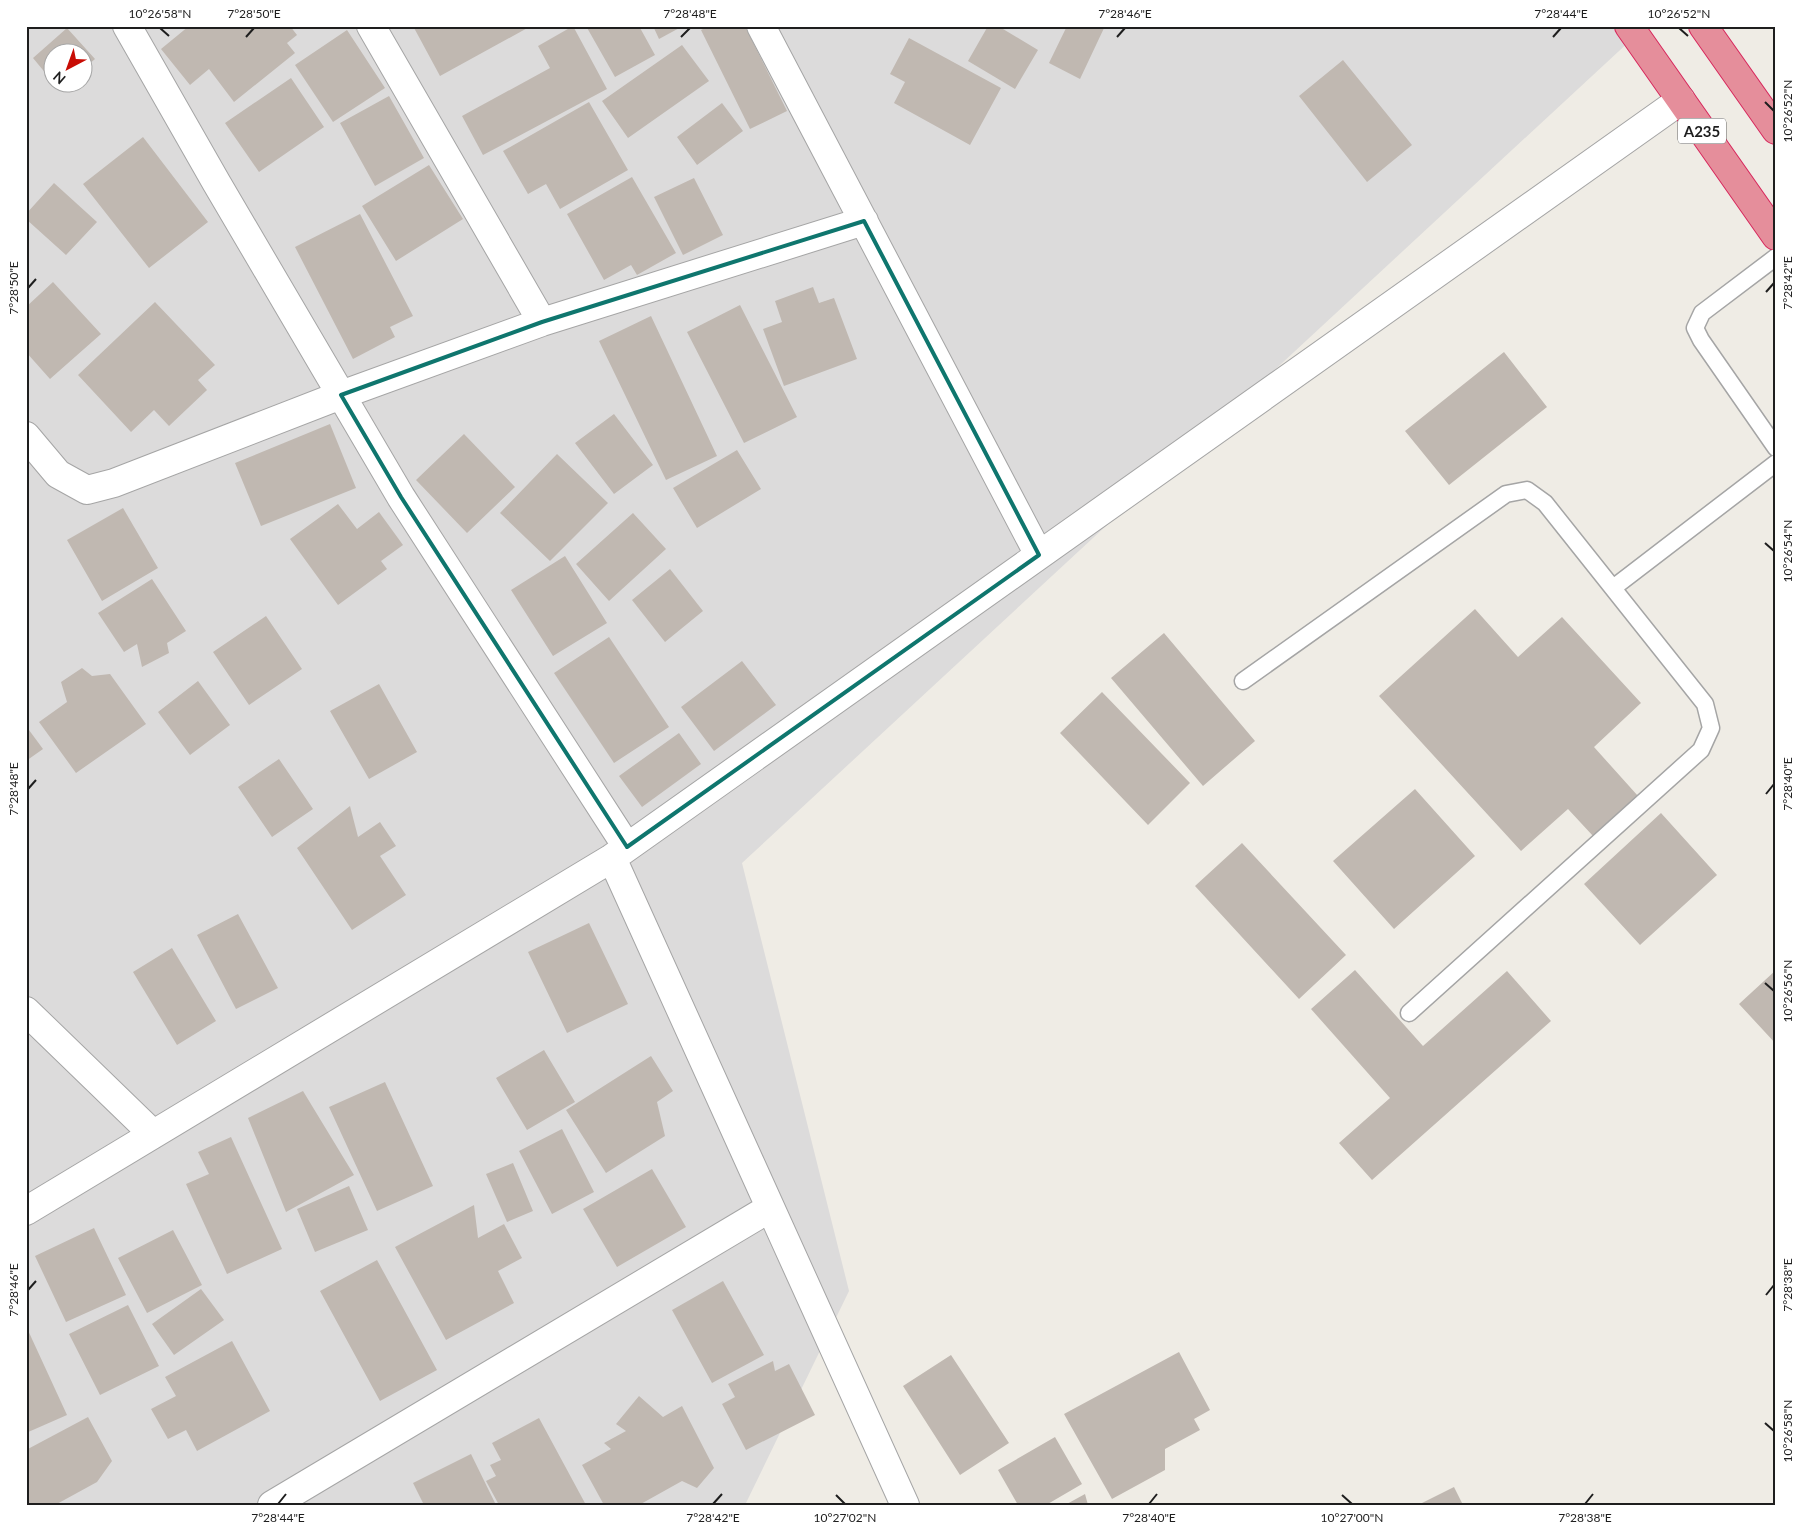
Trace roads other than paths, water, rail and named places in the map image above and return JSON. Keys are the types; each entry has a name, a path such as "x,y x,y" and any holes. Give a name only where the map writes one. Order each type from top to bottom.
{"highway":[{"name":"A235","path":"1629,26 1776,236"},
{"path":"1703,26 1776,130"}],"street":[{"path":"127,26 401,498 620,853 770,1208 905,1505"},
{"path":"371,26 542,322"},
{"path":"761,26 1039,555"},
{"path":"26,1211 620,853 1681,100"},
{"path":"26,436 58,474 87,490 114,483 341,395 542,322 864,221"},
{"path":"26,1011 153,1134"},
{"path":"272,1505 770,1208"}],"lane":[{"path":"1776,257 1702,313 1695,328 1701,340 1776,448"},
{"path":"1613,588 1776,463"},
{"path":"1243,681 1506,494 1527,490 1545,503 1705,704 1711,728 1701,750 1408,1013"}]}
